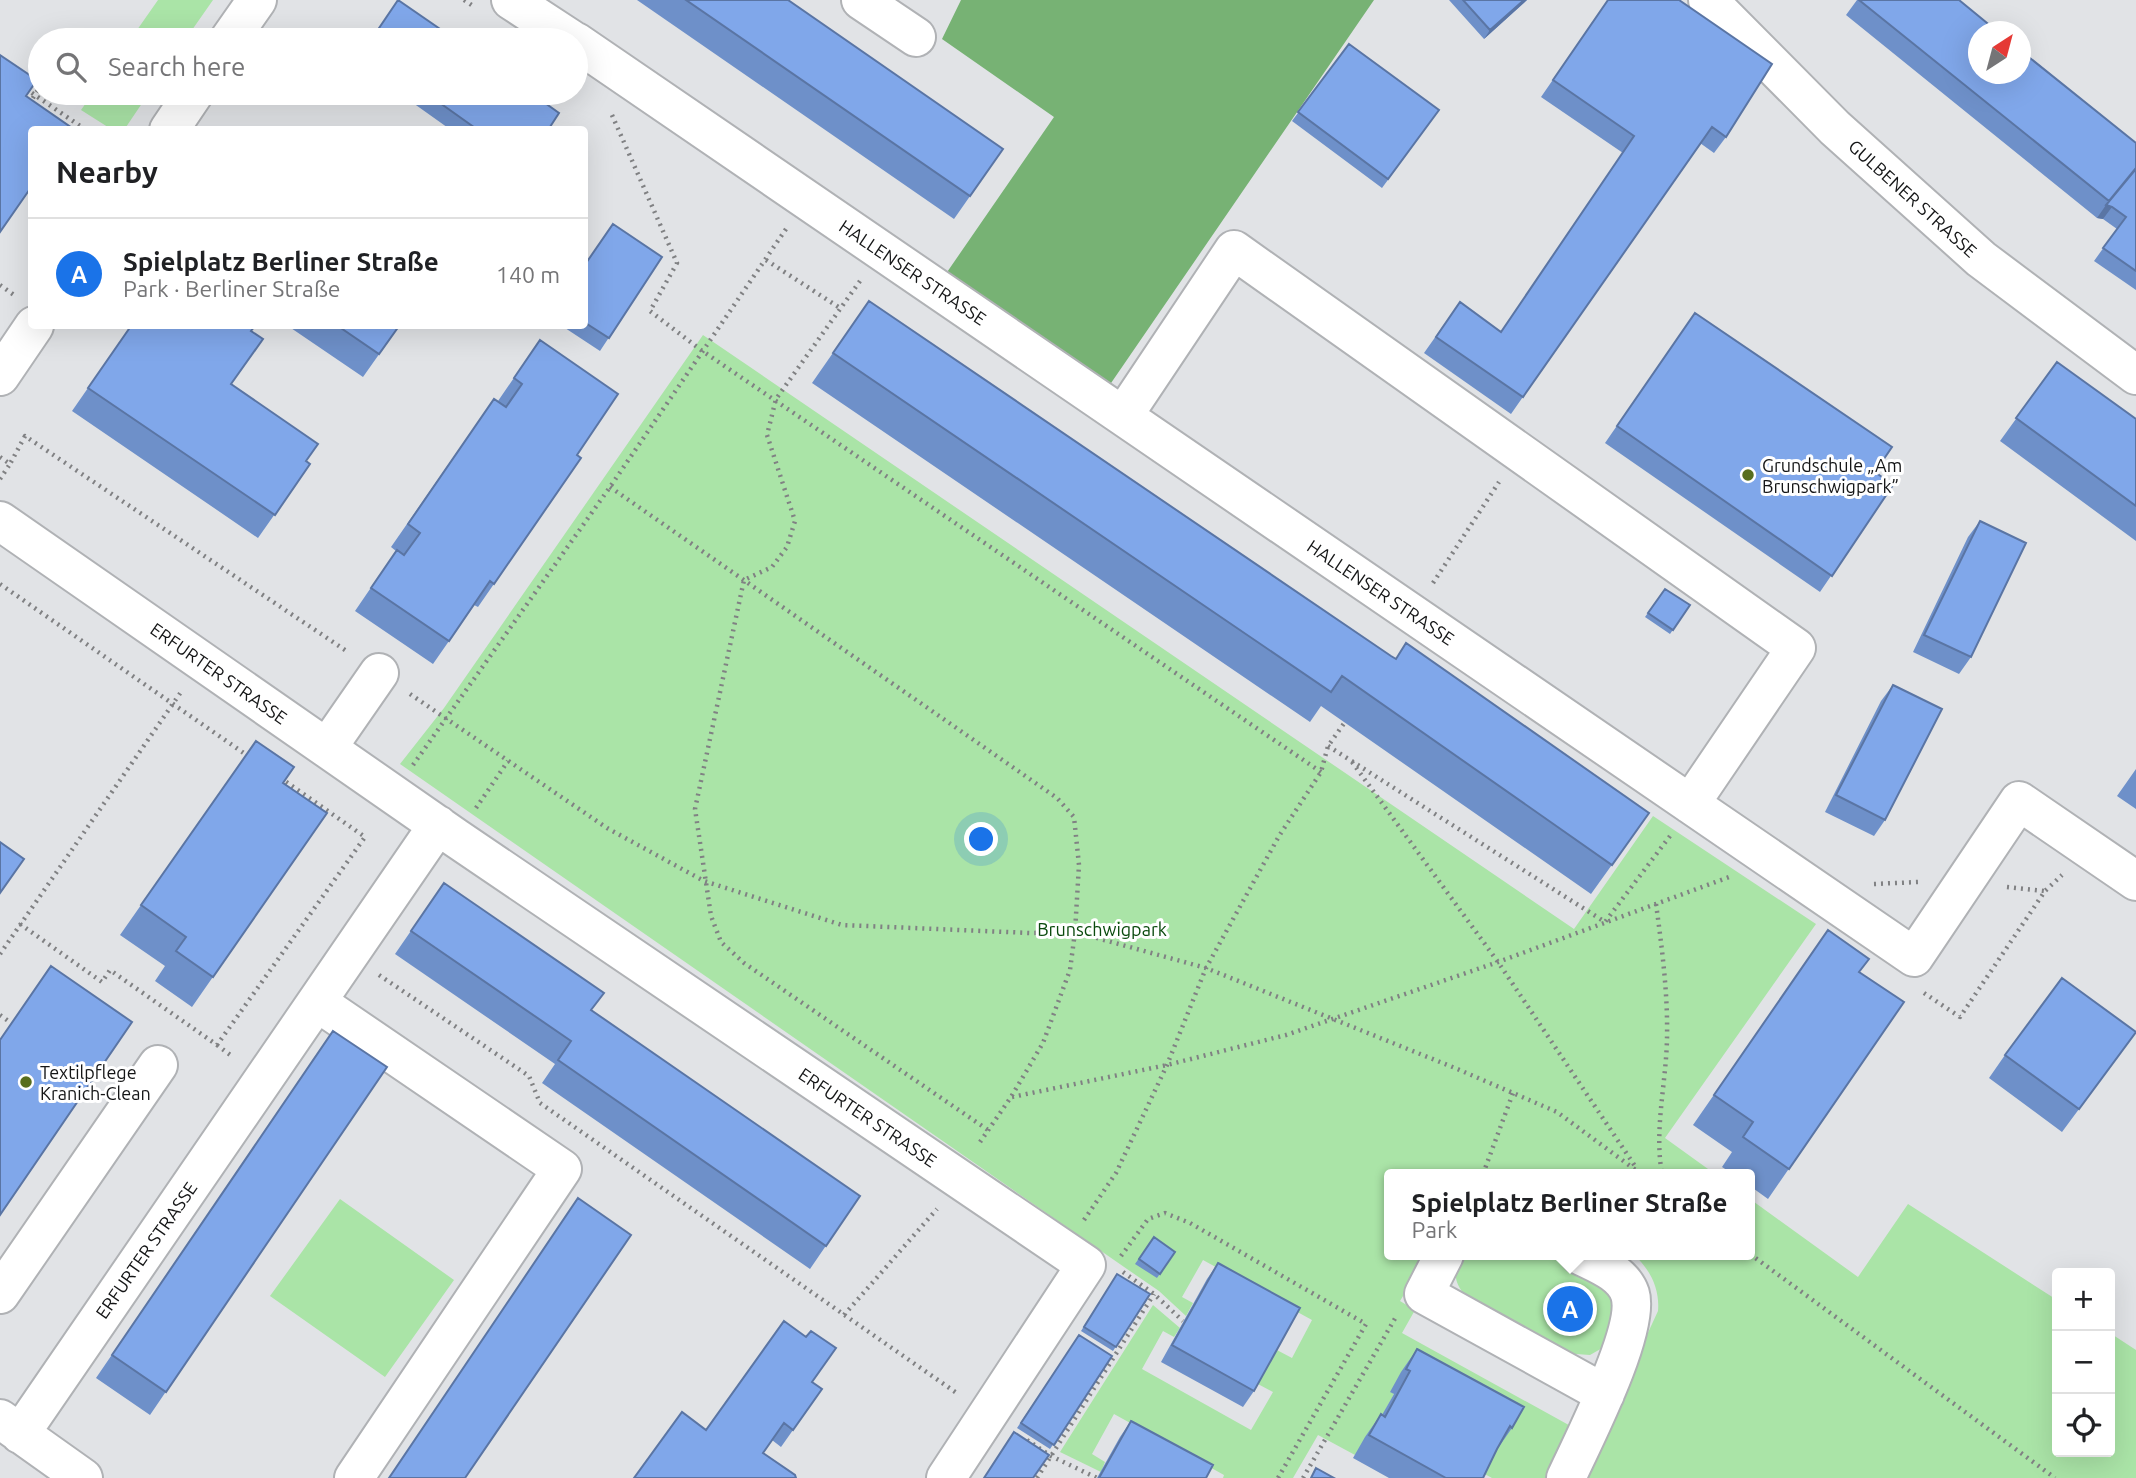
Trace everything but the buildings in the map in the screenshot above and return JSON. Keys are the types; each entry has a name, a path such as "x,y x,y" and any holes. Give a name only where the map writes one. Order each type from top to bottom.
{"street":[{"path":"237,28 257,0"},
{"name":"HALLENSER STRASSE","path":"511,0 554,28"},
{"path":"861,0 916,37"},
{"name":"GULBENER STRASSE","path":"1708,0 1835,128 1981,259 2136,375"},
{"name":"HALLENSER STRASSE","path":"588,51 1124,416 1680,820 1914,957 2019,800 2136,881"},
{"path":"172,126 186,105"},
{"path":"1124,416 1234,250 1796,648 1680,820"},
{"path":"0,376 26,311"},
{"name":"ERFURTER STRASSE","path":"0,521 447,832 1086,1265 946,1478"},
{"path":"327,748 379,673"},
{"name":"ERFURTER STRASSE","path":"83,1478 10,1426 349,955 447,832"},
{"path":"317,1002 562,1169 354,1478"},
{"path":"0,1294 158,1065"},
{"path":"1441,1260 1424,1294 1605,1394"},
{"path":"1566,1478 1605,1394 1620,1353 1630,1313 1630,1296 1623,1281 1590,1260"}],"path":[{"path":"18,83 28,90"},
{"path":"23,112 28,105"},
{"path":"50,105 80,126"},
{"path":"609,107 677,263 650,311 701,350 1321,772"},
{"path":"392,794 610,487 792,219"},
{"path":"766,260 840,308"},
{"path":"744,580 772,566 787,547 795,521 767,435 776,399 868,271"},
{"path":"0,285 26,311"},
{"path":"0,479 25,436 607,828 704,881 842,925 1030,933 1075,932 1206,968 1557,1112 1633,1169"},
{"path":"1430,589 1518,452"},
{"path":"0,457 10,464"},
{"path":"610,487 1058,797 1074,817 1079,865 1070,970 1043,1043 1012,1097 934,1213 844,1315"},
{"path":"744,580 695,809 704,881 711,916 721,942 744,963 988,1130"},
{"path":"0,584 251,758"},
{"path":"0,954 172,704"},
{"path":"1081,1225 1116,1173 1167,1065 1206,968 1279,836 1321,772 1328,746 1345,722"},
{"path":"1328,746 1605,922"},
{"path":"447,832 508,761"},
{"path":"1352,762 1498,962 1637,1169"},
{"path":"20,924 102,982 110,970 217,1045 365,837 274,774"},
{"path":"1605,922 1680,820"},
{"path":"1012,1097 1167,1065 1335,1020 1733,876"},
{"path":"1869,884 1964,882 2045,891"},
{"path":"1656,904 1666,998 1667,1039 1659,1134 1662,1169"},
{"path":"349,955 529,1076 540,1103 966,1400"},
{"path":"0,1015 11,1023"},
{"path":"1485,1169 1513,1093"},
{"path":"1125,1250 1147,1219 1165,1213 1190,1223 1366,1324 1278,1478"},
{"path":"1755,1258 2055,1478"},
{"path":"1120,1271 1154,1294 1183,1321"},
{"path":"1037,1478 1154,1294"},
{"path":"1303,1478 1403,1305 1424,1294"},
{"path":"1103,1351 1114,1358"},
{"path":"1019,1435 1051,1456 1097,1478"}],"green space":[{"path":"158,0 213,0 193,28 138,28"},
{"path":"961,0 1374,0 1109,386 943,278 1054,117 942,39"},
{"path":"85,105 141,105 127,126 106,126 81,110"},
{"name":"Brunschwigpark","path":"703,335 1574,929 1653,816 1816,924 1665,1138 1708,1169 1384,1169 1384,1260 1425,1260 1400,1301 1415,1310 1402,1333 1576,1429 1553,1478 1492,1478 1481,1472 1494,1449 1390,1391 1394,1394 1369,1440 1355,1455 1318,1435 1293,1478 1223,1478 1224,1475 1114,1414 1092,1454 1105,1462 1101,1472 1060,1452 1153,1305 1180,1328 1174,1337 1163,1331 1142,1369 1251,1430 1273,1392 1256,1383 1275,1349 1292,1358 1312,1320 1203,1260 1182,1297 1193,1303 1186,1316 1159,1291 400,764 444,708"},
{"path":"340,1199 454,1280 385,1377 270,1296"},
{"path":"1755,1203 1858,1277 1908,1204 2052,1297 2052,1457 2115,1457 2115,1336 2136,1350 2136,1478 1581,1478 1658,1311 1653,1280 1639,1260 1755,1260"},
{"path":"1459,1260 1556,1260 1581,1269 1612,1294 1616,1311 1604,1347 1590,1355 1562,1353 1466,1297 1458,1286"}],"place":[{"name":"Grundschule „Am Brunschwigpark”","path":"1748,475"},
{"name":"Textilpflege Kranich-Clean","path":"26,1082"},
{"name":"Spielplatz Berliner Straße","path":"1570,1309"}]}
